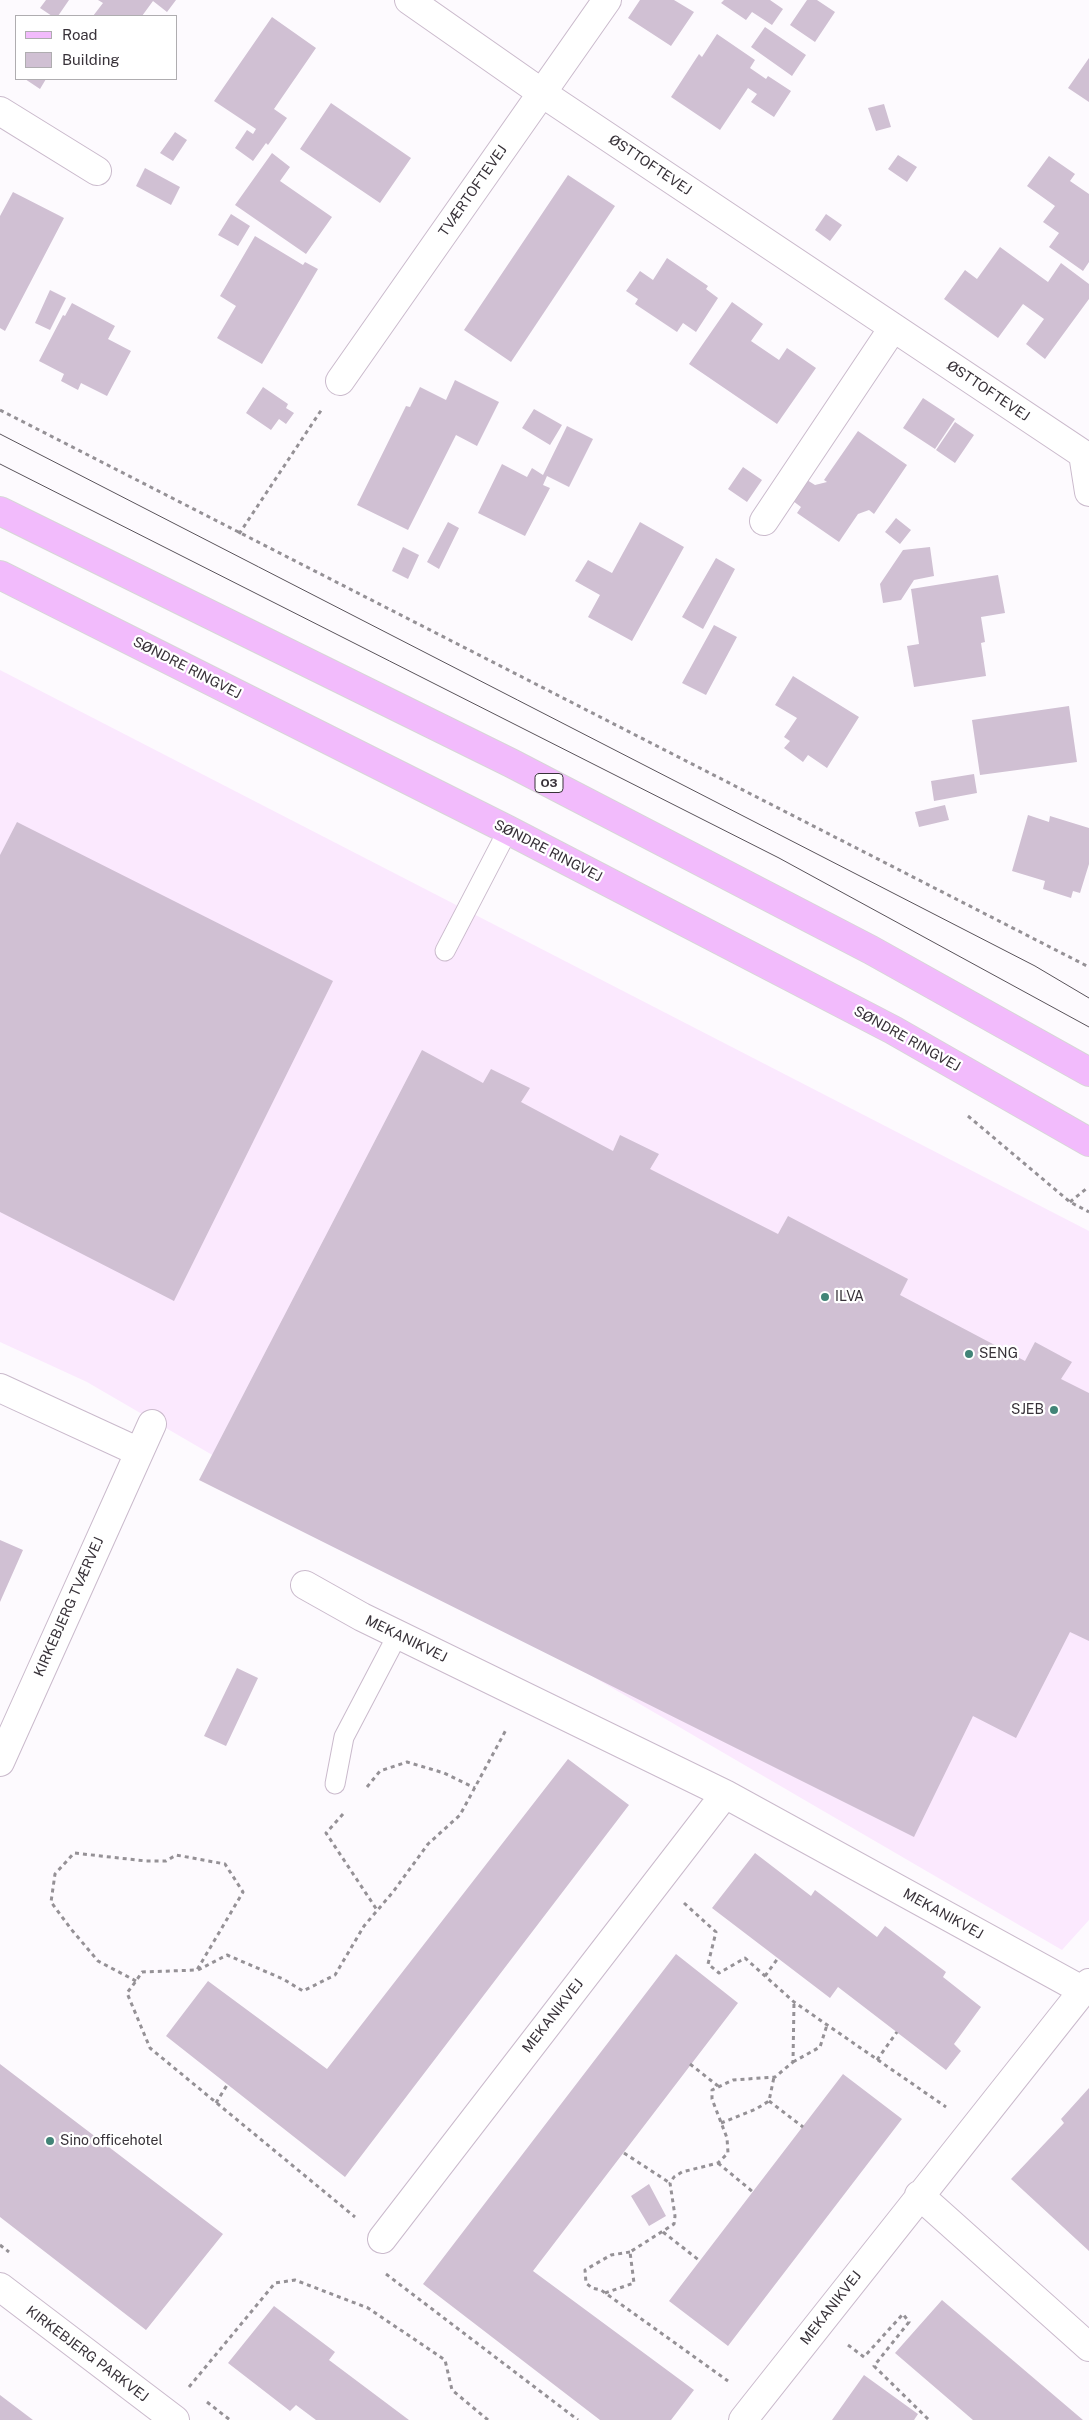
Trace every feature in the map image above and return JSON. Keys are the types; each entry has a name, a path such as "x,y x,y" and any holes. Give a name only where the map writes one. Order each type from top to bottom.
{"main road":[{"name":"O3","path":"0,511 520,768 871,950 1089,1072"},
{"name":"SØNDRE RINGVEJ","path":"0,575 508,830 894,1030 1089,1142"}],"street":[{"name":"ØSTTOFTEVEJ","path":"409,0 542,93 893,328 1086,450"},
{"name":"TVÆRTOFTEVEJ","path":"340,381 606,0"},
{"path":"0,111 97,171"},
{"path":"764,521 893,328"},
{"path":"1086,450 1089,492"},
{"path":"0,1388 139,1452"},
{"name":"KIRKEBJERG TVÆRVEJ","path":"0,1762 152,1424"},
{"name":"MEKANIKVEJ","path":"305,1585 398,1634 725,1794 1086,1986 750,2411"},
{"name":"MEKANIKVEJ","path":"382,2239 725,1794"},
{"path":"919,2195 1089,2347"},
{"name":"KIRKEBJERG PARKVEJ","path":"0,2287 166,2417"}],"lane":[{"path":"445,951 508,830"},
{"path":"335,1784 344,1737 398,1634"}],"path":[{"path":"240,534 340,381"},
{"path":"0,410 1089,967"},
{"path":"1089,1190 1086,1189 1070,1202 1089,1212"},
{"path":"525,1697 496,1746 460,1815 428,1844 364,1926 335,1975 303,1991 283,1979 228,1955 198,1970 142,1972 127,1993 150,2048 382,2239 375,2266 578,2420"},
{"path":"362,1793 380,1771 407,1762 444,1773 474,1788"},
{"path":"350,1808 326,1833 378,1910"},
{"path":"136,1981 98,1961 51,1902 55,1874 74,1853 166,1861 176,1855 225,1864 243,1892 198,1970"},
{"path":"658,1879 716,1932 708,1964 719,1973 745,1958 794,2002 974,2126"},
{"path":"765,1976 778,1958"},
{"path":"794,2002 794,2062"},
{"path":"670,2183 682,2172 718,2163 728,2153 727,2138 712,2099 712,2090 733,2080 775,2077 794,2062 820,2047 827,2024"},
{"path":"877,2060 897,2032"},
{"path":"690,2064 718,2086"},
{"path":"721,2123 756,2109 768,2101 775,2077"},
{"path":"216,2103 228,2085"},
{"path":"768,2101 803,2127"},
{"path":"624,2153 670,2183 675,2216 674,2224 630,2252 612,2255 585,2270 586,2283 592,2288 601,2290 750,2411"},
{"path":"718,2163 753,2192"},
{"path":"663,2232 700,2261"},
{"path":"605,2294 634,2283 630,2252"},
{"path":"188,2388 275,2283 295,2280 368,2308 445,2360 452,2390 488,2420"},
{"path":"820,2322 864,2357 902,2314 909,2322 874,2366 929,2420"}],"shaded area":[{"path":"0,670 1089,1231 1089,1920 1062,1950 87,1382 0,1342"}],"building":[{"path":"46,0 69,0 59,15 50,15 40,8"},
{"path":"98,0 176,0 167,12 153,1 143,15 94,15 103,3"},
{"path":"640,0 674,0 694,12 671,46 628,18"},
{"path":"724,0 770,0 783,9 772,25 752,12 746,20 721,3"},
{"path":"807,0 817,0 835,12 815,42 790,25"},
{"path":"272,17 316,48 274,109 287,118 268,145 266,143 253,161 235,148 247,130 253,134 256,129 214,101"},
{"path":"765,27 806,55 792,76 751,47"},
{"path":"717,34 755,60 750,68 766,79 768,76 791,91 774,117 751,102 757,94 748,88 720,130 671,97 699,54 702,57"},
{"path":"1089,58 1089,102 1068,88"},
{"path":"26,80 45,80 40,89"},
{"path":"331,103 411,158 380,203 300,149"},
{"path":"884,104 891,127 876,131 868,108"},
{"path":"175,132 187,140 173,161 160,153"},
{"path":"272,153 290,167 280,181 332,217 306,254 235,205"},
{"path":"898,155 917,167 907,182 888,169"},
{"path":"1049,156 1075,174 1070,181 1089,194 1089,262 1083,271 1049,247 1059,233 1043,222 1055,206 1027,186"},
{"path":"145,168 180,187 171,205 136,186"},
{"path":"568,175 615,206 511,362 464,330"},
{"path":"13,192 64,218 5,331 0,328 0,216"},
{"path":"231,214 250,226 238,246 218,235"},
{"path":"826,214 842,225 830,241 815,230"},
{"path":"255,236 303,265 305,262 318,269 262,364 217,338 236,306 220,296"},
{"path":"1000,247 1048,282 1061,263 1089,284 1089,299 1045,359 1026,344 1044,319 1023,304 998,338 944,299 965,270 977,279"},
{"path":"667,258 708,286 706,289 718,298 696,332 683,323 677,332 635,304 638,299 626,291 640,271 653,280"},
{"path":"50,290 66,298 50,330 35,323"},
{"path":"732,302 763,324 751,341 779,360 787,348 816,368 777,424 689,364"},
{"path":"72,303 115,326 108,339 131,351 107,396 81,383 78,390 61,381 64,374 39,361 63,315 65,316"},
{"path":"455,380 499,402 477,446 456,435 408,530 357,505 406,406 410,407 420,387 446,400"},
{"path":"263,387 288,404 286,408 294,413 286,424 279,419 271,430 246,413"},
{"path":"923,398 955,419 935,449 903,428"},
{"path":"534,409 562,425 550,445 522,428"},
{"path":"955,422 974,435 955,463 936,450"},
{"path":"567,426 593,439 569,487 547,476 543,485 550,488 525,536 478,513 502,464 527,477 532,468 543,475"},
{"path":"858,431 907,465 874,514 869,510 858,514 839,542 797,513 801,507 793,501 807,480 815,485 827,482 824,480"},
{"path":"743,467 762,480 747,502 728,489"},
{"path":"896,518 911,530 900,544 885,532"},
{"path":"448,522 459,528 439,569 427,562"},
{"path":"640,522 684,547 632,641 588,617 600,595 575,581 588,560 612,573"},
{"path":"403,547 419,555 408,579 392,571"},
{"path":"930,547 934,576 914,580 901,600 883,603 880,584 903,550"},
{"path":"716,558 735,569 703,629 682,617"},
{"path":"998,575 1005,613 981,617 985,642 981,643 986,676 914,687 907,646 919,644 911,589"},
{"path":"714,625 737,637 706,695 682,683"},
{"path":"793,676 859,717 827,768 808,755 803,762 784,748 790,741 784,737 797,718 775,705"},
{"path":"1069,706 1077,762 980,775 972,720"},
{"path":"974,774 977,793 934,801 931,781"},
{"path":"945,805 949,820 919,827 915,812"},
{"path":"1028,815 1049,822 1050,816 1089,828 1089,864 1080,893 1073,891 1071,898 1043,889 1045,881 1012,871"},
{"path":"17,822 333,981 174,1301 0,1212 0,855"},
{"path":"422,1050 483,1083 491,1069 530,1088 521,1102 613,1151 620,1135 659,1154 650,1169 778,1234 788,1216 908,1279 900,1295 1025,1361 1035,1342 1072,1362 1061,1379 1089,1393 1089,1641 1070,1632 1016,1738 973,1716 914,1837 199,1480"},
{"path":"0,1540 23,1550 0,1602"},
{"path":"237,1668 258,1678 226,1746 204,1736"},
{"path":"568,1759 629,1805 345,2177 166,2036 208,1981 327,2069"},
{"path":"755,1853 811,1896 815,1890 877,1937 885,1926 946,1972 943,1977 981,2007 954,2044 961,2051 946,2070 838,1987 830,1998 712,1908"},
{"path":"676,1954 738,2003 533,2271 694,2390 671,2420 600,2420 423,2284"},
{"name":"Sino officehotel","path":"0,2064 223,2234 146,2330 0,2217"},
{"path":"843,2074 902,2119 728,2346 669,2301"},
{"path":"1089,2088 1089,2251 1011,2179 1064,2123 1061,2119"},
{"path":"649,2184 666,2216 649,2226 631,2196"},
{"path":"942,2300 1083,2420 973,2420 895,2353"},
{"path":"274,2306 335,2352 329,2360 409,2420 316,2420 296,2405 290,2411 228,2363"},
{"path":"864,2375 918,2414 914,2420 832,2420"},
{"path":"0,2395 33,2420 0,2420"}],"tram line":[{"path":"0,434 1035,966 1089,998"},
{"path":"0,464 779,858 1089,1027"}],"place":[{"name":"ILVA","path":"825,1297"},
{"name":"SENG","path":"969,1354"},
{"name":"SJEB","path":"1054,1410"},
{"name":"Sino officehotel","path":"50,2141"}]}
